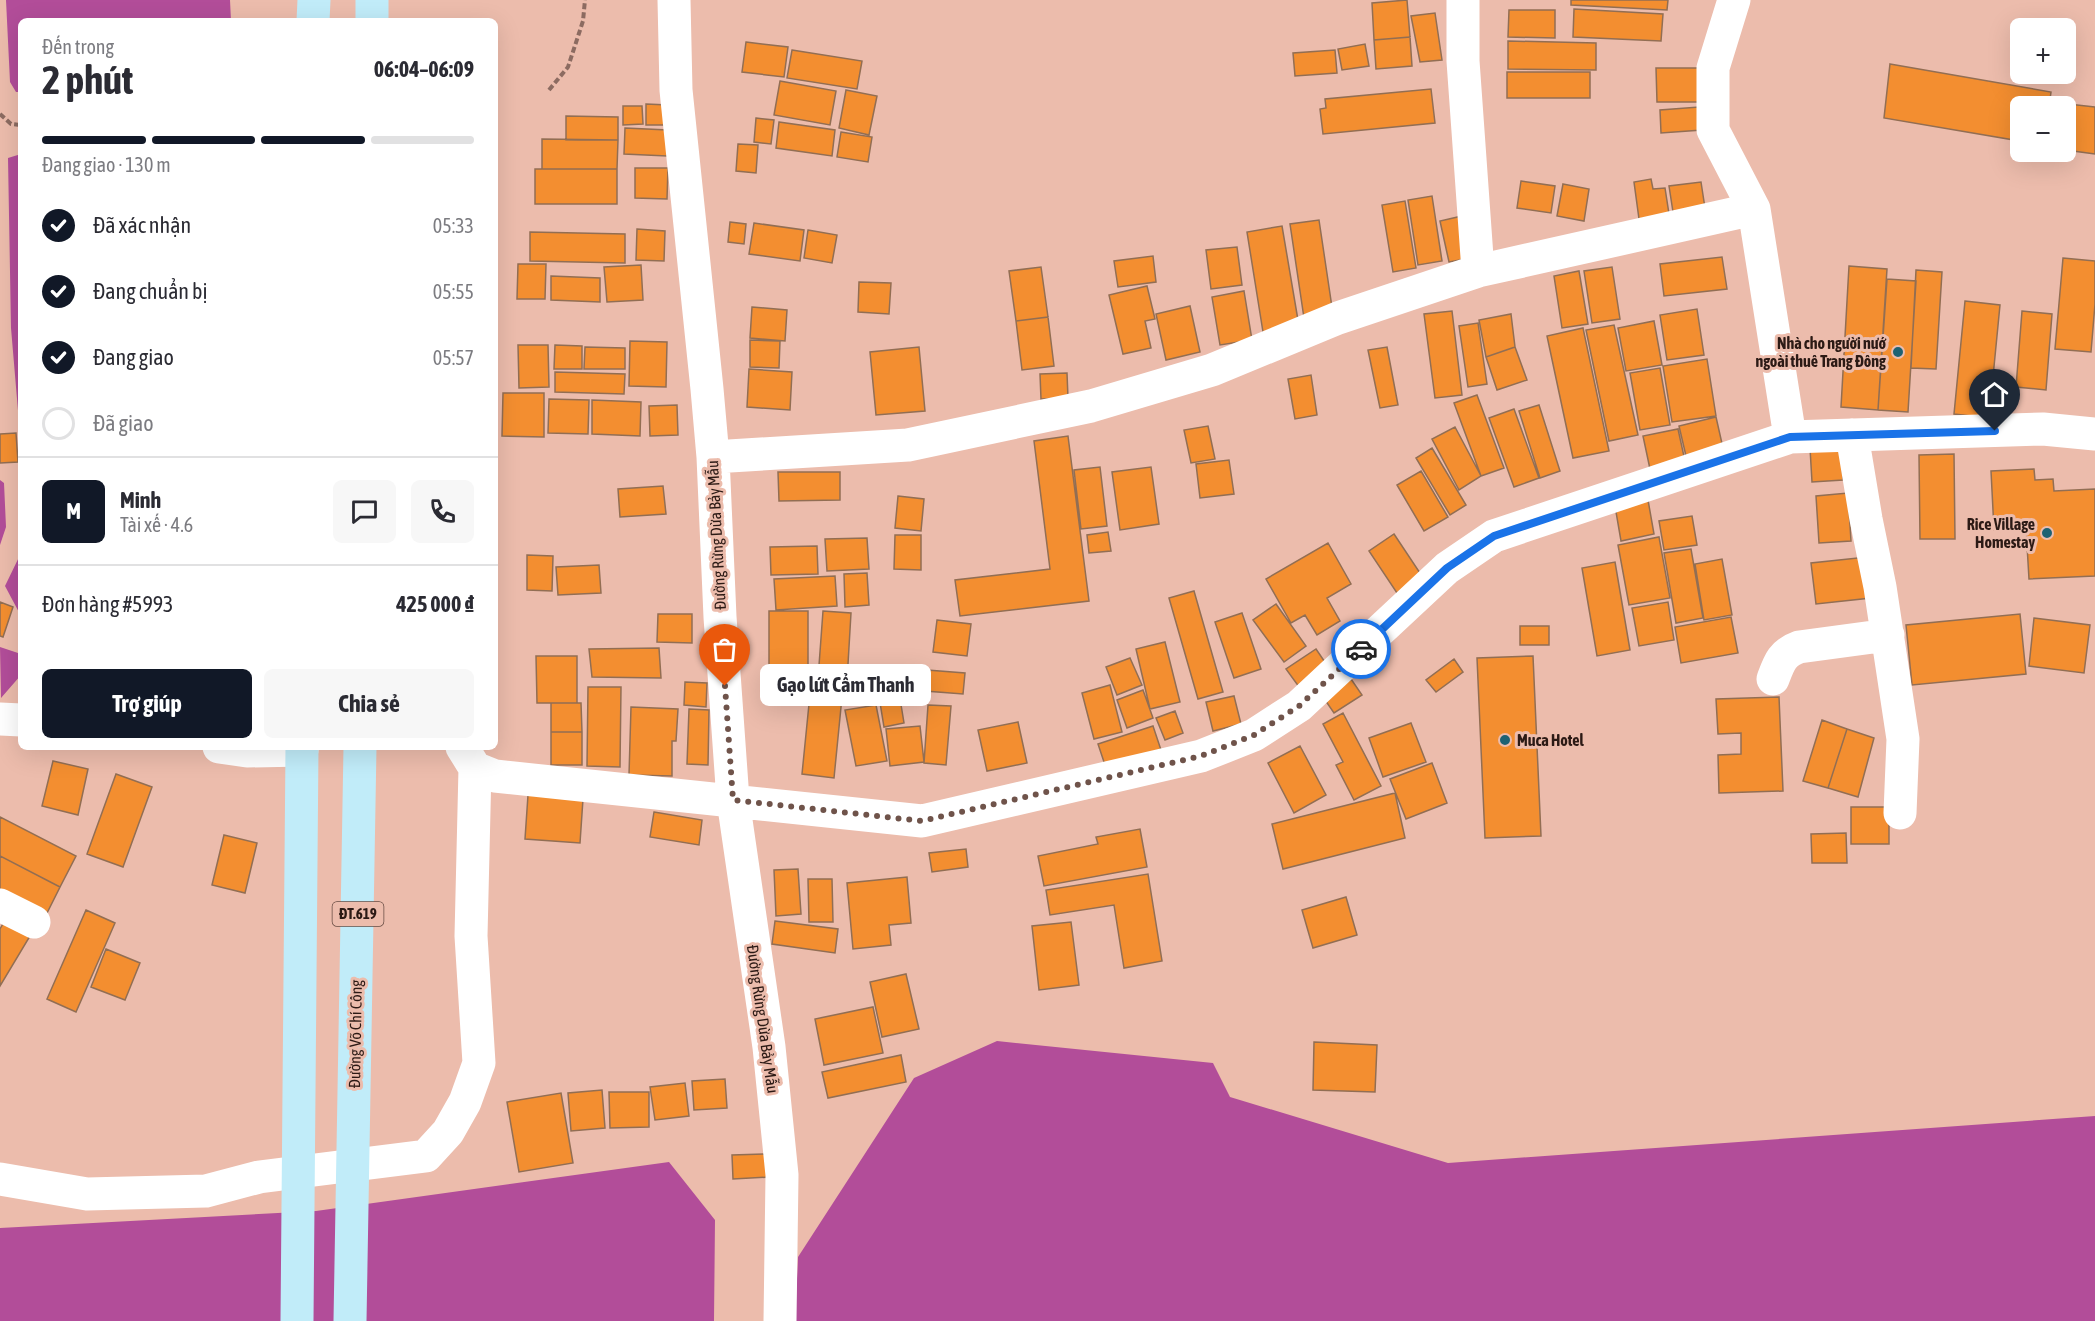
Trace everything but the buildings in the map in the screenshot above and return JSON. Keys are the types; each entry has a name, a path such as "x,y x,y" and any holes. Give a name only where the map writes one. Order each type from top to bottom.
{"main road":[{"path":"313,18 314,0"},
{"path":"372,0 372,18"},
{"path":"297,1321 302,750"},
{"name":"Đường Võ Chí Công","path":"350,1321 360,750"}],"street":[{"name":"Đường Rừng Dừa Bảy Mẫu","path":"674,0 676,90 713,457 720,617 733,800 769,1047 782,1175 780,1321"},
{"path":"1463,0 1463,61 1478,271"},
{"path":"1734,0 1713,68 1713,130 1754,209 1790,437"},
{"path":"713,457 908,445 1091,406 1212,370 1338,318 1478,271 1754,209"},
{"path":"468,758 495,776 922,821 1201,756 1254,735 1299,706 1447,568 1494,536 1790,437 2043,429 2095,434"},
{"path":"1852,435 1904,739 1900,813"},
{"path":"1773,679 1780,659 1790,650 1888,635"},
{"path":"0,718 18,720"},
{"path":"240,750 274,750"},
{"path":"0,1179 87,1194 206,1191 259,1177 426,1156 454,1122 465,1102 479,1063 471,936 468,758"},
{"path":"0,905 34,922"}],"path":[{"path":"549,90 568,67 583,21 585,0"},
{"path":"0,114 11,124 18,124"}],"shaded area":[{"path":"6,0 230,0 231,18 18,18 18,92 10,82"},
{"path":"18,155 18,411 11,328 8,158"},
{"path":"0,480 4,483 6,527 0,545"},
{"path":"18,559 18,610 5,586"},
{"path":"0,647 18,653 18,678 1,698"},
{"path":"997,1041 1213,1063 1230,1097 1448,1163 2095,1116 2095,1321 795,1321 798,1257 914,1078"},
{"path":"669,1162 715,1220 714,1321 0,1321 0,1228 316,1211"}],"way so far":[{"path":"725,686 733,800 922,821 1201,756 1254,735 1299,706 1361,649"}],"place":[{"name":"Nhà cho người nướ ngoài thuê Trang Đông","path":"1898,352"},
{"name":"Rice Village Homestay","path":"2047,533"},
{"name":"Gạo lứt Cẩm Thanh","path":"725,686"},
{"name":"Muca Hotel","path":"1505,740"}],"route":[{"path":"1361,649 1447,568 1494,536 1790,437 1995,431"}]}
